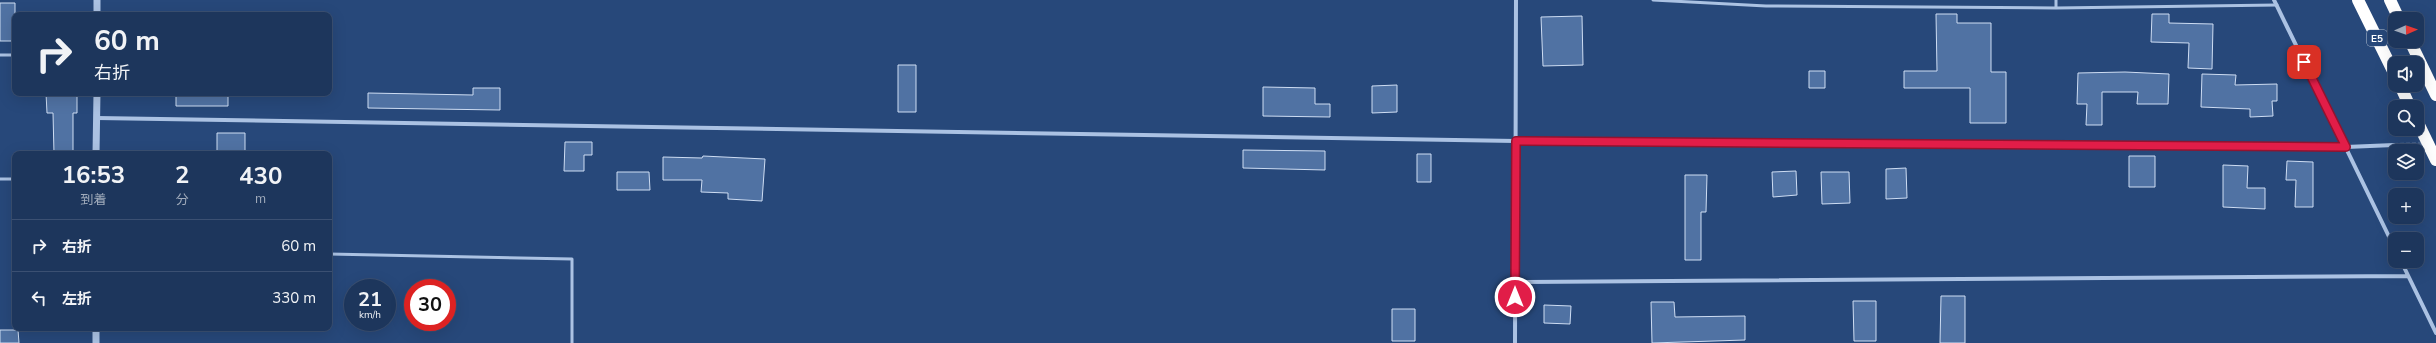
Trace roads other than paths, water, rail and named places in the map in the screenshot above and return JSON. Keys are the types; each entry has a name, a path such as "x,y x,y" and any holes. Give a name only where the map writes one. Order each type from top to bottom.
{"highway":[{"name":"E5","path":"2358,0 2388,61"},
{"name":"E5","path":"2390,0 2396,12"},
{"path":"2413,48 2436,95"},
{"path":"2424,135 2436,160"}],"street":[{"path":"97,0 97,12"},
{"path":"1515,343 1516,0"},
{"path":"2274,0 2388,234"},
{"path":"96,96 96,151"},
{"path":"96,118 1516,141 2346,147 2388,145"},
{"path":"2404,268 2436,333"},
{"path":"1515,282 2408,276"},
{"path":"96,331 96,343"}],"lane":[{"path":"1653,0 1766,6 2056,8 2277,5"},
{"path":"1766,0 1766,6"},
{"path":"2056,0 2056,8"},
{"path":"0,55 12,55"},
{"path":"0,179 12,179"},
{"path":"332,254 572,260 572,343"}],"tunnel":[{"path":"2415,144 2436,143"}]}
